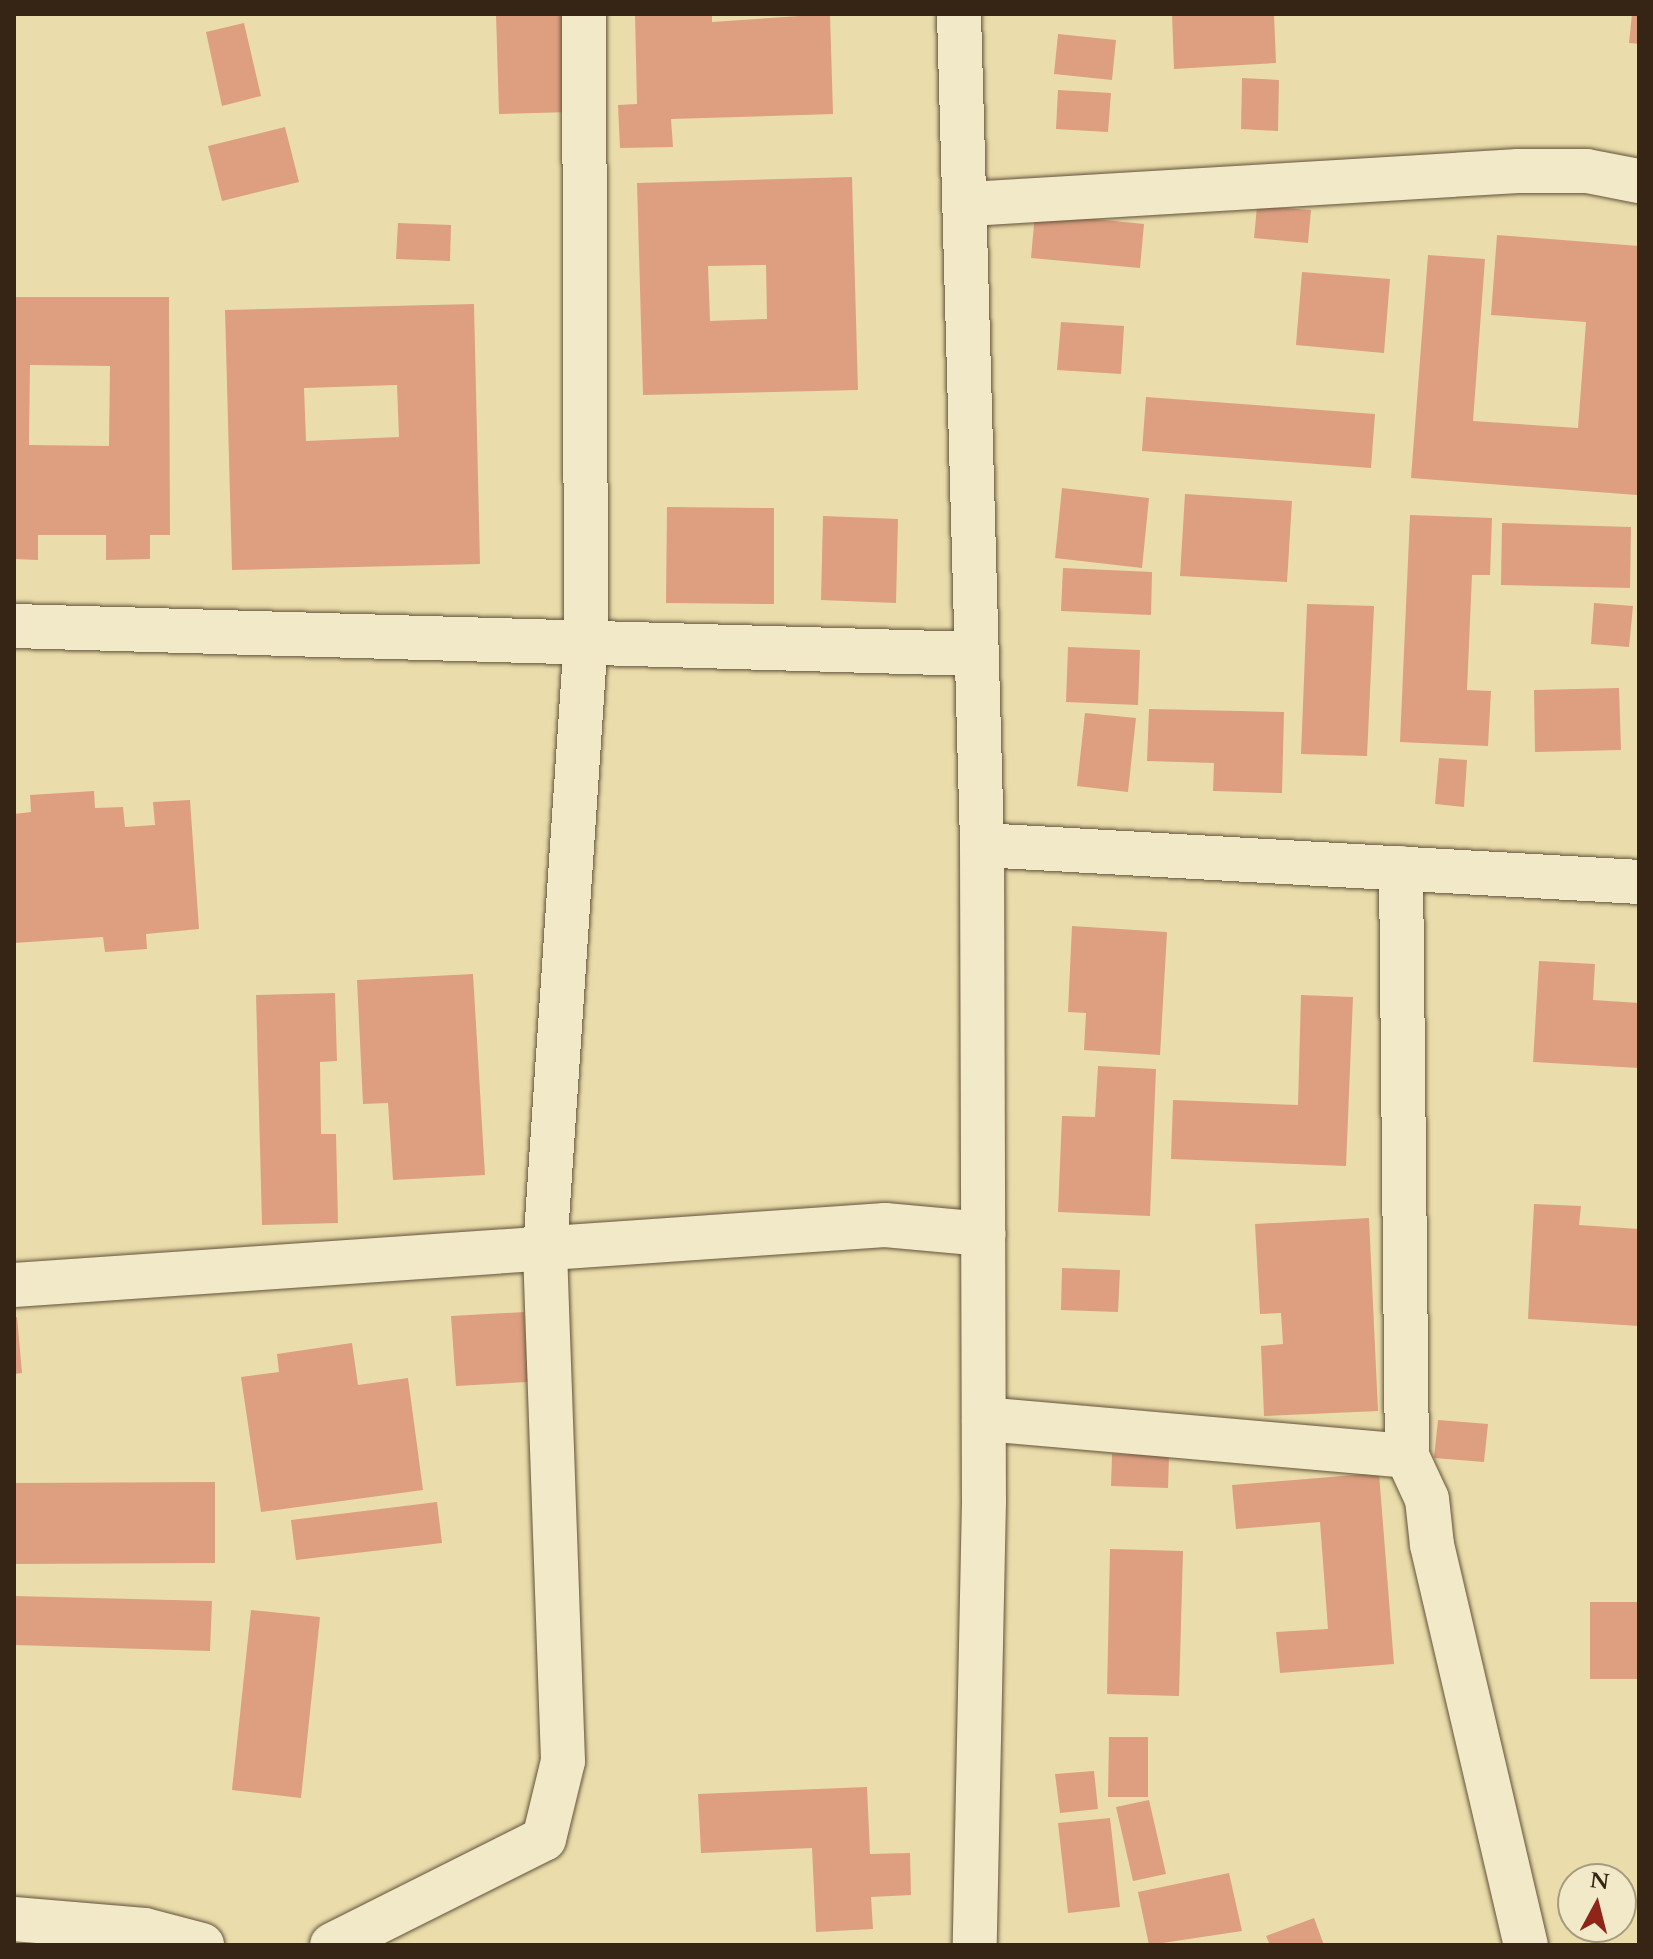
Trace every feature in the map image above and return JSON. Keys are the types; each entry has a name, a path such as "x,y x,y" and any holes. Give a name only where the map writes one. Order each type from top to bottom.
{"street":[{"path":"332,1945 544,1839 557,1802 563,1761 545,1250 586,638 584,14"},
{"path":"959,14 969,204 982,845 984,1419 975,1945"},
{"path":"969,204 1518,171 1587,171 1639,181"},
{"path":"14,626 586,638 977,654"},
{"path":"982,845 1639,882"},
{"path":"1401,868 1407,1456 1427,1499 1438,1576 1526,1945"},
{"path":"14,1285 885,1225 984,1234"},
{"path":"984,1419 1407,1456"},
{"path":"14,1919 145,1930 202,1945"}],"building":[{"path":"496,14 568,14 571,112 499,114"},
{"path":"635,14 712,14 712,22 830,14 833,114 671,119 673,147 620,148 618,105 637,104"},
{"path":"1172,14 1274,14 1276,63 1174,69"},
{"path":"1632,14 1639,14 1639,44 1629,43"},
{"path":"244,23 261,96 222,106 206,32"},
{"path":"1058,34 1116,40 1112,80 1054,74"},
{"path":"1242,78 1279,80 1278,131 1241,129"},
{"path":"1058,90 1111,93 1108,132 1056,129"},
{"path":"285,127 299,182 222,201 208,146"},
{"path":"852,177 858,390 643,395 637,183","holes":["766,265 767,319 710,321 708,266"]},
{"path":"1257,206 1311,210 1308,243 1254,238"},
{"path":"1035,213 1144,224 1140,268 1031,258"},
{"path":"398,223 451,225 450,261 396,259"},
{"path":"1497,235 1639,246 1637,495 1411,478 1428,255 1485,259 1473,421 1578,428 1586,322 1491,315"},
{"path":"1302,272 1390,279 1384,353 1296,345"},
{"path":"14,297 169,297 170,535 150,535 150,559 106,560 106,535 38,535 38,560 14,559","holes":["30,365 110,366 109,446 29,445"]},
{"path":"474,304 480,564 232,570 225,310","holes":["397,385 399,437 306,441 304,388"]},
{"path":"1061,322 1124,326 1121,374 1057,370"},
{"path":"1146,397 1375,414 1371,468 1142,451"},
{"path":"1062,488 1149,498 1142,568 1055,558"},
{"path":"1185,494 1292,501 1287,582 1180,576"},
{"path":"667,507 774,508 774,604 666,603"},
{"path":"1410,515 1492,518 1490,575 1472,575 1467,690 1491,691 1488,746 1400,742"},
{"path":"823,516 898,519 896,603 821,600"},
{"path":"1502,523 1631,527 1630,588 1501,585"},
{"path":"1063,568 1152,572 1151,615 1061,611"},
{"path":"1594,603 1633,606 1629,647 1591,644"},
{"path":"1307,604 1374,606 1367,756 1301,754"},
{"path":"1068,647 1140,650 1138,705 1066,702"},
{"path":"1619,688 1621,750 1535,752 1534,690"},
{"path":"1149,709 1284,712 1282,793 1213,791 1214,763 1147,761"},
{"path":"1085,713 1136,718 1128,792 1077,786"},
{"path":"1439,758 1467,760 1464,807 1435,804"},
{"path":"94,791 95,808 123,807 125,827 155,825 153,802 190,800 199,929 146,934 147,949 105,952 103,937 14,943 14,814 31,812 30,795"},
{"path":"1072,926 1167,932 1160,1055 1084,1050 1086,1013 1068,1012"},
{"path":"1539,961 1595,964 1593,1000 1639,1003 1639,1068 1533,1062"},
{"path":"473,974 485,1175 393,1180 388,1103 363,1104 357,980"},
{"path":"335,993 337,1061 320,1062 321,1134 336,1134 338,1223 262,1225 256,995"},
{"path":"1301,995 1353,997 1346,1166 1171,1159 1173,1100 1298,1105"},
{"path":"1098,1066 1156,1069 1150,1216 1058,1212 1062,1116 1095,1117"},
{"path":"1534,1204 1581,1206 1579,1225 1639,1229 1639,1326 1528,1319"},
{"path":"1369,1218 1378,1411 1264,1416 1261,1346 1283,1344 1281,1313 1260,1314 1255,1224"},
{"path":"1062,1268 1120,1270 1118,1312 1061,1310"},
{"path":"524,1312 528,1382 456,1386 451,1316"},
{"path":"17,1317 22,1373 14,1374 14,1318"},
{"path":"352,1343 358,1385 408,1378 423,1490 261,1512 241,1377 279,1372 277,1354"},
{"path":"1438,1420 1488,1424 1484,1462 1434,1458"},
{"path":"1112,1454 1169,1456 1168,1488 1111,1486"},
{"path":"1379,1473 1394,1664 1280,1673 1276,1632 1328,1629 1320,1522 1236,1529 1232,1485"},
{"path":"215,1482 215,1563 14,1564 14,1483"},
{"path":"437,1502 442,1543 296,1560 291,1520"},
{"path":"1110,1549 1183,1551 1179,1696 1107,1694"},
{"path":"14,1596 212,1601 210,1651 14,1645"},
{"path":"1590,1602 1639,1602 1639,1679 1590,1679"},
{"path":"251,1610 320,1617 301,1798 232,1790"},
{"path":"1109,1737 1148,1737 1148,1797 1108,1797"},
{"path":"1094,1771 1098,1809 1060,1813 1055,1774"},
{"path":"867,1787 870,1854 910,1853 911,1895 871,1897 873,1929 816,1932 812,1848 701,1853 698,1794"},
{"path":"1149,1800 1166,1874 1133,1881 1116,1807"},
{"path":"1110,1818 1120,1907 1068,1913 1058,1823"},
{"path":"1229,1873 1242,1931 1149,1945 1138,1892"},
{"path":"1314,1918 1324,1945 1270,1945 1266,1936"}]}
